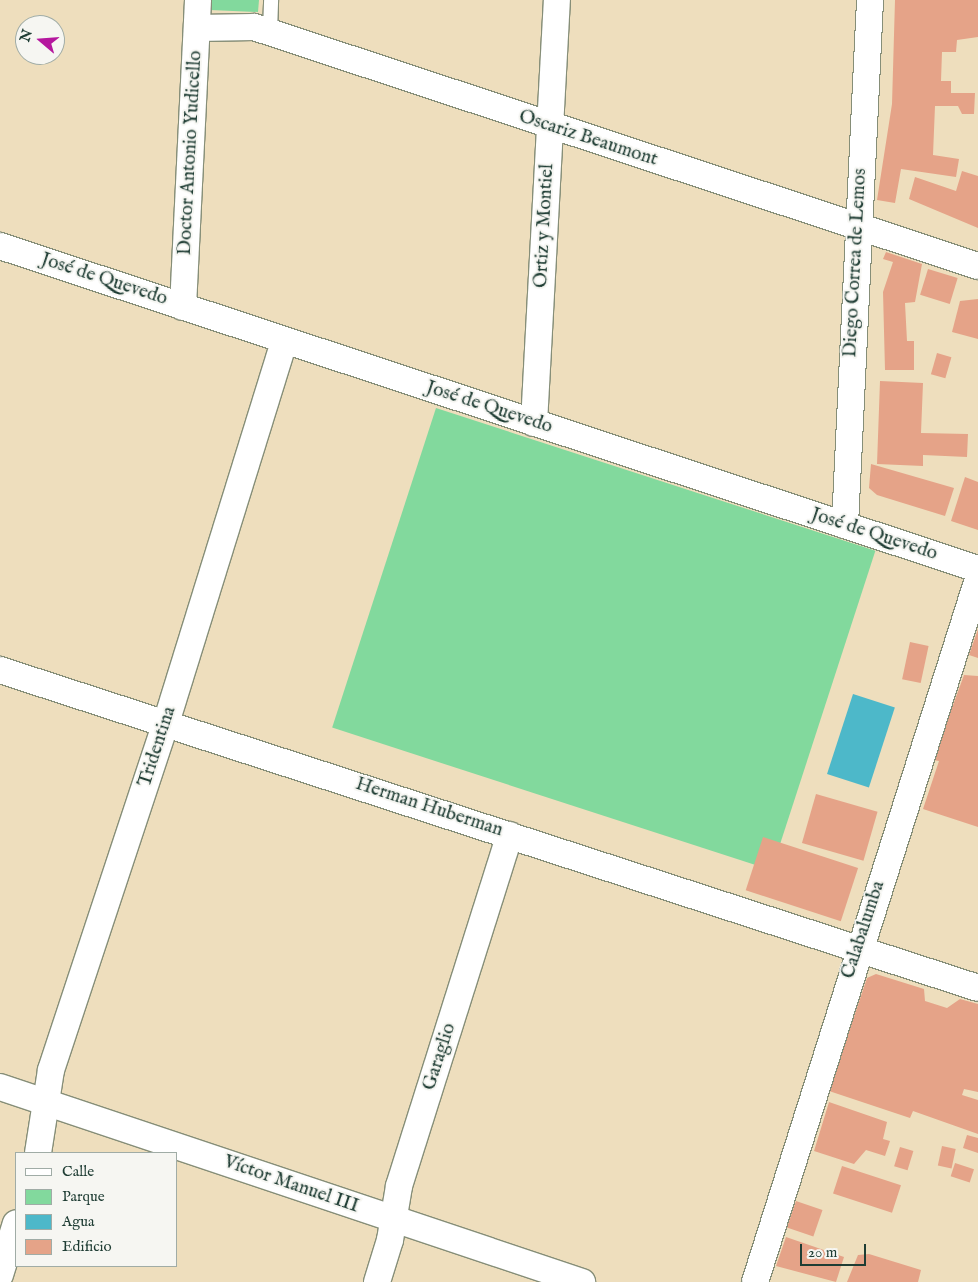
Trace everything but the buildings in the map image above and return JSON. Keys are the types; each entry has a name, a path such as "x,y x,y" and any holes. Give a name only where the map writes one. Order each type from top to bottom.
{"street":[{"name":"Doctor Antonio Yudicello","path":"183,306 198,0"},
{"name":"Ortiz y Montiel","path":"534,423 557,0"},
{"name":"Diego Correa de Lemos","path":"845,525 857,226 870,0"},
{"name":"Oscariz Beaumont","path":"197,28 233,25 270,32 551,128 978,266"},
{"name":"José de Quevedo","path":"0,246 183,306 284,342 978,569"},
{"name":"Tridentina","path":"38,1152 51,1070 166,723 284,342"},
{"name":"Calabalumba","path":"755,1282 858,947 978,579"},
{"name":"Herman Huberman","path":"0,670 858,947 978,988"},
{"name":"Garaglio","path":"377,1282 394,1220 399,1186 510,835"},
{"name":"Víctor Manuel III","path":"0,1087 582,1282"},
{"path":"0,1275 15,1226"}],"lane":[{"path":"270,32 271,0"}],"green space":[{"path":"211,0 259,0 258,12 210,10"},
{"path":"436,408 875,551 772,870 332,728"}],"water":[{"path":"853,694 895,708 869,787 827,774"}]}
